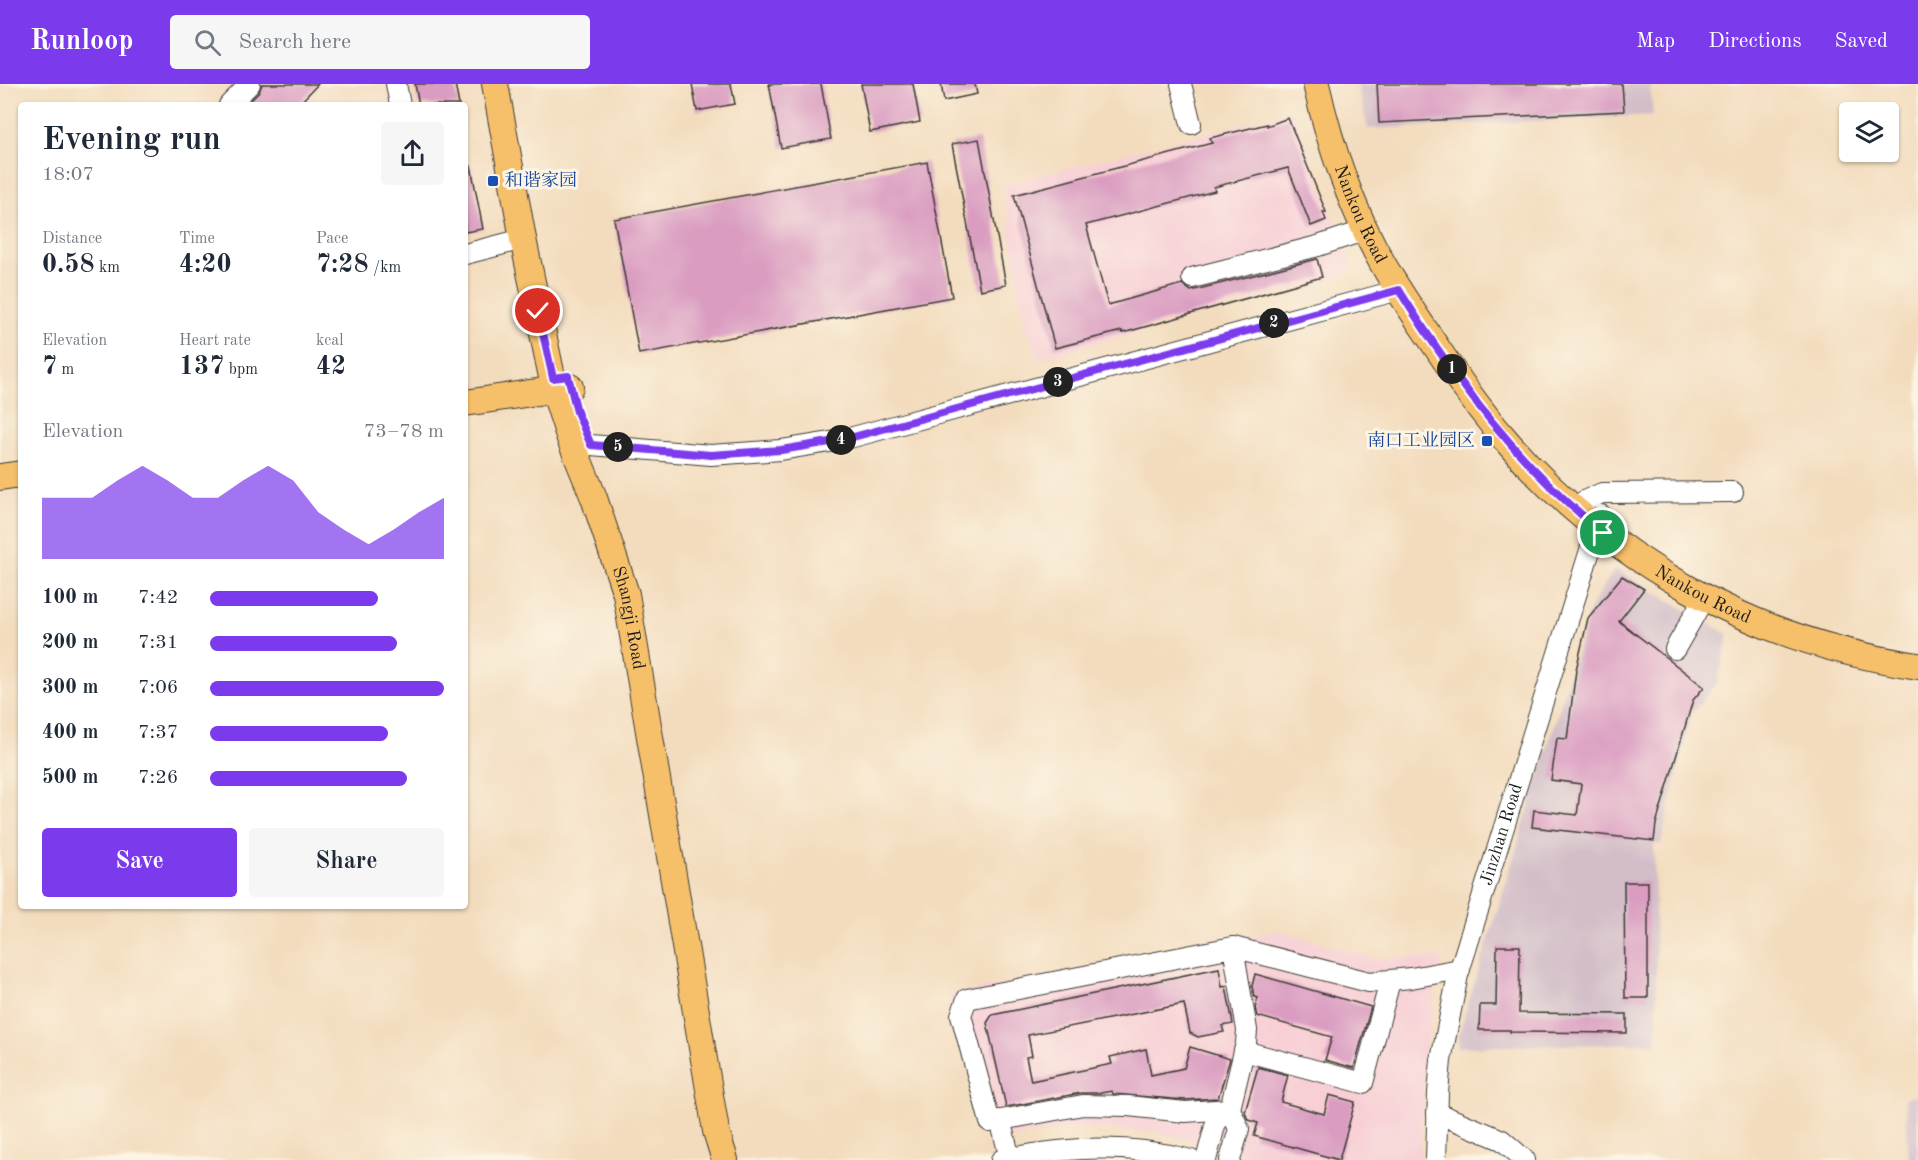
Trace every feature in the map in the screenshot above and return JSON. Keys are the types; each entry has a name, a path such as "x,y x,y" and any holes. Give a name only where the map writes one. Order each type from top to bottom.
{"main road":[{"name":"Shangji Road","path":"495,84 523,239 562,382 591,445 641,590 732,1127 741,1160"},
{"name":"Shangji Road","path":"512,84 562,382 562,417 594,498 626,594 716,1131 725,1160"},
{"name":"Nankou Road","path":"1316,84 1339,163 1366,230 1399,290 1460,382 1503,438 1549,486 1668,564 1745,605 1830,635 1918,653"},
{"name":"Nankou Road","path":"1329,84 1340,128 1362,190 1377,225 1400,267 1492,404 1534,454 1594,515 1662,574 1740,616 1797,638 1857,654 1918,666"},
{"path":"468,392 562,382"},
{"path":"468,402 562,382"},
{"path":"0,466 18,463"},
{"path":"0,477 18,474"}],"street":[{"path":"232,102 250,84"},
{"path":"396,84 399,102"},
{"path":"1181,84 1191,124"},
{"path":"1192,278 1318,246 1366,230"},
{"path":"468,253 523,239"},
{"path":"591,445 711,455 781,450 842,440 1399,290"},
{"path":"1594,515 1602,493 1733,492"},
{"name":"Jinzhan Road","path":"1436,1160 1437,1113 1445,1031 1460,969 1594,515"},
{"path":"1675,649 1704,598"},
{"path":"1230,1109 1185,1112 1128,1106 1083,1105 990,1122 961,1015 967,999 1233,947 1369,982 1390,981 1460,969"},
{"path":"1206,1160 1216,1122 1230,1109 1247,1030 1233,947"},
{"path":"1244,1052 1363,1083 1390,981"},
{"path":"1230,1109 1239,1129 1230,1160"},
{"path":"1437,1113 1502,1140 1525,1160"},
{"path":"1000,1120 1005,1159 1055,1151 1102,1149 1158,1154 1191,1160"}],"shaded area":[{"path":"1357,84 1650,84 1653,115 1368,129"},
{"path":"1293,111 1350,262 1350,273 1038,359 1024,320 1003,185"},
{"path":"1615,569 1729,635 1717,683 1691,714 1661,844 1654,844 1657,1043 1458,1047 1459,1034 1591,606"},
{"path":"1280,930 1371,958 1442,957 1426,1046 1420,1160 1266,1160 1156,1132 1077,1128 990,1141 948,995"},
{"path":"1918,1096 1918,1160 1909,1160 1905,1097"}],"building":[{"path":"262,84 318,84 301,102 249,102 259,92"},
{"path":"415,84 455,84 458,102 418,102"},
{"path":"692,84 731,84 735,104 697,111"},
{"path":"769,84 821,84 831,139 781,148"},
{"path":"861,84 913,84 920,122 870,132"},
{"path":"941,84 975,84 977,94 944,101"},
{"path":"1377,84 1622,84 1624,111 1379,123"},
{"path":"1288,118 1326,212 1323,212 1326,220 1311,226 1288,168 1214,187 1215,191 1086,225 1108,305 1182,284 1191,291 1317,259 1322,277 1123,333 1122,331 1055,348 1014,195 1212,143 1210,138 1267,124 1267,126"},
{"path":"979,139 1006,285 980,290 952,144"},
{"path":"927,162 952,297 639,354 614,219"},
{"path":"468,166 471,166 483,229 468,232"},
{"path":"1622,576 1644,589 1619,621 1704,687 1693,700 1656,824 1654,841 1532,827 1534,810 1577,815 1581,784 1551,780 1557,738 1567,739 1576,670 1588,618"},
{"path":"1624,882 1648,882 1648,998 1625,998"},
{"path":"1497,946 1520,946 1519,1013 1627,1014 1627,1033 1479,1030 1480,1005 1496,1005"},
{"path":"1219,968 1222,987 1226,986 1233,1024 1222,1026 1224,1032 1198,1037 1190,1033 1184,1004 1028,1035 1032,1056 1026,1057 1031,1081 1112,1064 1110,1057 1146,1049 1151,1075 1184,1068 1190,1047 1230,1059 1218,1098 1185,1100 1113,1094 1112,1091 1081,1093 1006,1107 987,1023 992,1015"},
{"path":"1255,974 1371,1007 1354,1068 1325,1060 1332,1037 1257,1016 1255,1008 1258,998 1254,997 1252,986"},
{"path":"1258,1067 1288,1075 1281,1102 1324,1114 1329,1095 1355,1102 1339,1160 1254,1136 1258,1123 1248,1120 1245,1112"}],"place":[{"name":"和谐家园","path":"493,181"},
{"name":"南口工业园区","path":"1487,441"}],"route":[{"path":"538,311 553,378 568,376 577,412 591,445 711,455 781,450 842,440 1399,290 1460,382 1503,438 1549,486 1603,533"}]}
